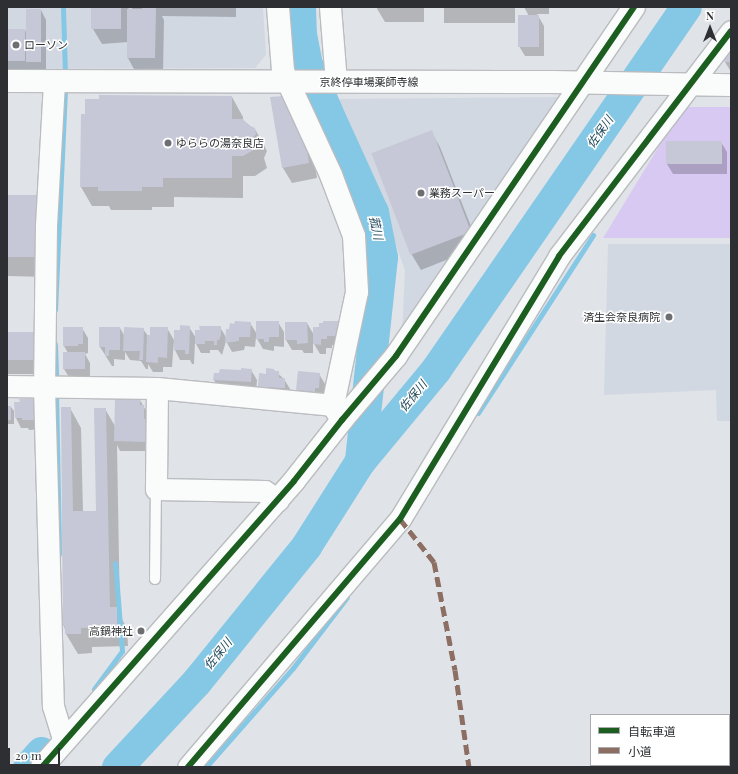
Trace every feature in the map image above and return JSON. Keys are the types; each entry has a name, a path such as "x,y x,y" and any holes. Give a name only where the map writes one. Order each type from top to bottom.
{"street":[{"path":"278,7 283,71 294,82 354,236 357,292 337,412"},
{"path":"330,7 333,81"},
{"path":"42,767 278,500 337,412 396,356 589,82 634,7"},
{"path":"188,767 400,519 559,256 683,85 731,31"},
{"name":"京終停車場薬師寺線","path":"7,81 589,82 731,85"},
{"path":"54,82 46,226 44,387 53,706 64,741"},
{"path":"7,386 157,388 337,412"},
{"path":"157,388 156,489 265,491 278,500"}],"lane":[{"path":"155,579 156,489"}],"shaded area":[{"path":"7,7 263,7 266,55 255,68 7,69"},
{"path":"558,97 547,120 402,336 405,270 371,177 335,99"},
{"path":"683,107 731,107 731,238 603,238"},
{"name":"済生会奈良病院","path":"608,244 731,244 731,421 717,421 716,390 604,395"}],"building":[{"path":"91,7 121,7 121,29 91,29"},
{"path":"142,7 156,7 155,58 127,58 127,9 142,9"},
{"path":"26,9 41,9 41,62 26,62"},
{"path":"518,15 539,15 539,47 518,47"},
{"name":"ローソン","path":"7,29 25,29 25,61 7,61"},
{"path":"731,43 731,62 724,62 724,52"},
{"name":"ゆららの湯奈良店","path":"99,95 232,96 232,119 243,119 248,125 255,128 256,134 252,139 256,142 257,148 243,156 232,156 232,178 163,178 163,187 142,187 142,191 98,191 98,187 80,187 81,114 85,114 85,99 99,99"},
{"path":"284,96 304,132 309,163 282,168 270,97"},
{"name":"業務スーパー","path":"432,130 471,232 410,255 371,153"},
{"path":"666,141 722,141 722,164 666,164"},
{"path":"7,195 39,195 39,257 7,257"},
{"path":"235,321 251,322 250,337 239,337 239,341 225,343 226,329 229,329 230,323 234,324"},
{"path":"256,321 279,321 279,337 269,337 269,342 264,342 264,339 256,339"},
{"path":"323,321 338,321 338,336 327,336 327,339 321,339 321,345 313,344 313,327 319,327 319,323 323,323"},
{"path":"285,322 307,322 308,343 297,344 297,340 285,340"},
{"path":"180,325 190,326 189,354 185,354 185,350 174,350 174,330 180,330"},
{"path":"199,326 221,326 221,335 219,340 217,340 217,345 214,345 214,341 205,341 205,344 195,344 195,330 200,330"},
{"path":"63,327 83,327 83,344 78,344 78,346 63,346"},
{"path":"99,327 120,327 120,350 109,350 109,356 105,356 105,347 99,347"},
{"path":"124,327 144,328 143,360 139,360 140,351 123,351"},
{"path":"150,327 168,327 167,358 158,357 158,363 146,362 147,335 150,335"},
{"path":"7,332 42,332 42,360 7,360"},
{"path":"63,352 85,352 85,369 63,369"},
{"path":"241,368 252,369 251,382 213,380 214,373 219,373 220,369 241,370"},
{"path":"266,368 279,371 279,378 285,378 285,388 258,387 259,373 266,374"},
{"path":"298,371 320,373 319,388 315,388 315,392 296,390"},
{"path":"19,399 37,399 37,420 22,420 22,418 15,418 14,402 20,402"},
{"path":"115,399 140,399 140,405 144,405 144,419 146,419 146,442 114,441"},
{"path":"7,406 11,406 11,420 7,420"},
{"path":"61,407 71,407 73,511 96,511 94,408 106,408 110,607 117,607 117,627 81,628 81,634 65,634 65,626 63,626"}],"waterway":[{"path":"63,7 65,76"},
{"name":"菰川","path":"300,7 301,34 307,64 373,212 382,257 360,461"},
{"name":"佐保川","path":"117,767 196,682 306,546 360,461 436,369 686,7"},
{"path":"55,310 65,86"},
{"path":"478,413 593,235"},
{"path":"55,344 56,382"},
{"path":"56,392 59,554"},
{"path":"94,689 122,651 115,563"},
{"path":"206,767 293,668 347,597"},
{"path":"28,767 41,752"}],"marked path":[{"path":"400,519 434,562 455,670 469,767"}],"cycle path":[{"path":"42,767 294,481 342,420 396,356 634,7"},
{"path":"188,767 400,519 559,256 731,31"}],"place":[{"name":"ローソン","path":"16,45"},
{"name":"ゆららの湯奈良店","path":"168,143"},
{"name":"業務スーパー","path":"421,193"},
{"name":"済生会奈良病院","path":"669,317"},
{"name":"高鍋神社","path":"141,631"}]}
